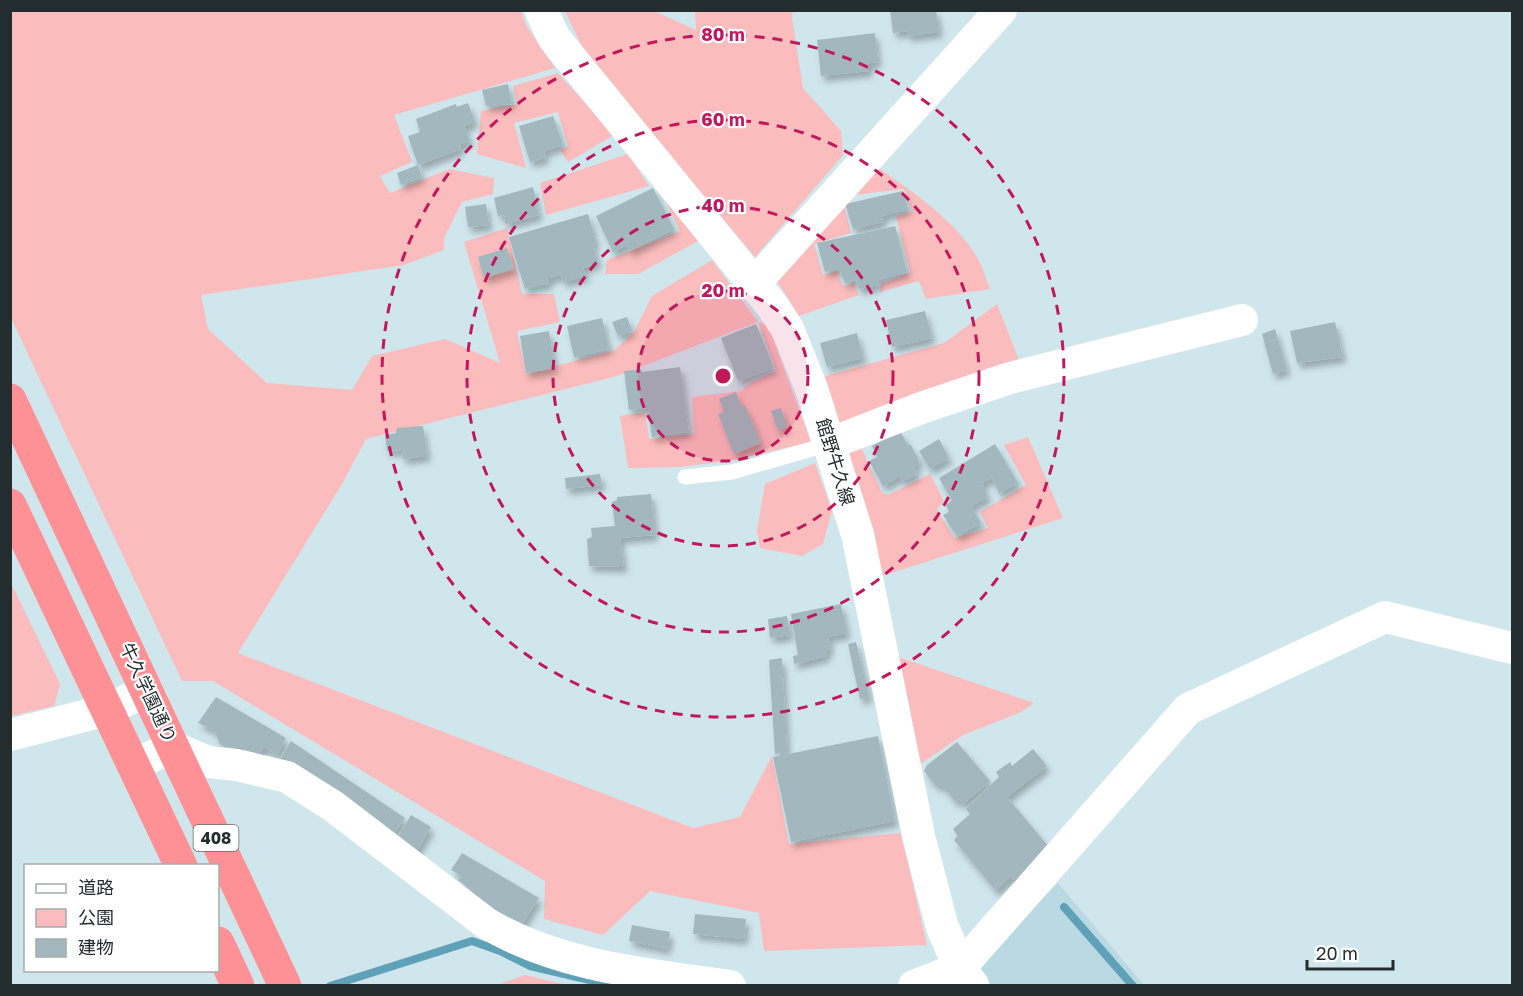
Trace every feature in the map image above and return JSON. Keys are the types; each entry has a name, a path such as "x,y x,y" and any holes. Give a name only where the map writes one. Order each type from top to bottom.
{"highway":[{"name":"牛久学園通り","path":"10,400 285,986"},
{"name":"408","path":"10,505 180,864"},
{"path":"219,945 238,986"}],"main road":[{"name":"館野牛久線","path":"542,10 554,38 773,307 788,330 812,390 858,537 919,838 942,926 967,977"}],"street":[{"path":"753,284 1001,10"},
{"path":"829,444 921,408 1010,378 1242,320"},
{"path":"914,986 967,977 1188,709 1385,617 1512,648"},
{"path":"10,735 106,710 147,690"},
{"path":"133,765 173,747 208,762 237,765 287,777 333,806 486,923 528,945 618,970 730,986"}],"lane":[{"path":"685,477 732,472 829,444"}],"shaded area":[{"path":"1058,883 1144,985 991,985 976,965"}],"green space":[{"path":"10,11 521,11 527,27 555,68 394,115 412,162 380,176 390,193 449,169 494,178 493,194 462,202 444,238 444,250 404,265 201,295 208,329 267,383 352,390 372,356 445,339 500,363 464,242 507,228 522,294 554,294 560,322 517,331 526,374 615,350 634,332 652,296 712,260 758,322 614,377 366,439 342,484 238,653 693,828 740,817 772,756 789,844 901,833 927,945 764,951 759,913 650,891 603,935 544,919 545,881 213,681 182,681 11,318"},
{"path":"565,11 654,11 696,30 695,11 793,11 792,18 803,88 841,131 843,155 755,257 586,55"},
{"path":"558,73 614,135 568,162 560,150 568,146 558,112 514,123 526,168 477,154 481,111 517,104 513,86"},
{"path":"628,154 649,186 546,215 540,183"},
{"path":"874,165 931,207 958,231 978,259 990,289 926,299 919,281 880,292 881,284 910,272 896,216 912,211 904,189 845,196"},
{"path":"661,191 698,241 638,274 605,274 607,260 680,231"},
{"path":"843,201 851,233 814,244 823,275 837,271 843,286 854,283 859,295 799,316 771,271"},
{"path":"997,304 1021,365 840,430 822,377 944,343"},
{"path":"758,322 768,325 811,442 729,461 679,467 628,468 620,416 645,412 649,439 694,434 692,397 741,391 752,382 777,371"},
{"path":"1028,437 1063,518 882,576 841,453 860,445 882,493 888,495 930,474 944,501 937,509 954,538 988,528 980,512 1026,485 1004,445"},
{"path":"815,463 832,511 823,544 802,556 760,548 757,531 765,484"},
{"path":"10,581 60,684 54,706 11,716"},
{"path":"898,657 1034,703 1021,712 963,735 916,767"},
{"path":"525,975 567,985 497,985"}],"building":[{"path":"890,10 936,10 939,32 908,36 907,31 893,33"},
{"path":"875,33 878,62 869,63 869,71 821,76 817,40"},
{"path":"508,84 512,104 486,106 482,90"},
{"path":"468,103 475,122 464,126 470,141 460,144 461,149 418,165 408,136 420,132 416,119 456,104 457,107"},
{"path":"553,116 563,145 544,151 546,158 530,162 519,126"},
{"path":"418,165 422,177 401,185 397,173"},
{"path":"533,187 539,215 505,224 504,215 498,216 494,198"},
{"path":"653,188 674,229 630,251 626,245 613,252 596,216"},
{"path":"903,191 908,209 882,216 883,222 853,229 845,204"},
{"path":"486,204 489,225 468,227 465,207"},
{"path":"588,214 596,242 593,244 598,263 583,268 586,276 563,282 561,275 549,278 549,283 525,289 509,237"},
{"path":"895,226 907,272 878,280 879,285 859,289 856,280 845,283 839,269 825,272 817,243"},
{"path":"507,248 514,269 484,278 478,257"},
{"path":"925,311 932,338 892,347 886,320"},
{"path":"627,317 632,331 618,336 612,322"},
{"path":"602,318 609,349 574,357 567,326"},
{"path":"1335,322 1343,357 1297,363 1290,331"},
{"path":"756,324 774,368 738,381 721,338"},
{"path":"1275,329 1287,370 1273,374 1262,334"},
{"path":"549,331 555,368 526,373 520,336"},
{"path":"857,333 863,358 827,367 820,343"},
{"path":"680,367 689,432 652,437 648,408 629,410 624,371 641,369 642,372"},
{"path":"736,392 741,406 745,406 748,412 761,443 734,454 718,414 724,412 719,399"},
{"path":"781,408 787,427 778,430 771,411"},
{"path":"423,426 427,456 403,459 402,450 387,451 385,435 396,433 397,428"},
{"path":"900,431 908,445 911,445 920,463 914,466 917,474 902,481 900,476 883,486 869,461 877,457 872,446"},
{"path":"939,439 949,458 930,469 919,451"},
{"path":"995,444 1018,483 999,493 992,478 982,483 988,497 971,506 981,523 957,536 943,515 949,512 946,505 952,500 939,478"},
{"path":"600,474 602,485 566,489 565,478"},
{"path":"651,494 655,535 620,538 624,567 589,566 587,539 592,537 591,528 615,526 612,502 617,500 617,497"},
{"path":"841,604 847,633 828,637 831,649 826,650 827,656 794,664 793,656 798,655 791,614"},
{"path":"787,616 790,635 770,638 768,619"},
{"path":"856,642 869,697 860,699 848,644"},
{"path":"782,658 787,752 775,754 769,660"},
{"path":"216,697 286,738 277,755 264,747 257,757 243,748 226,747 220,744 214,730 198,723"},
{"path":"878,736 895,821 791,842 773,757"},
{"path":"291,741 405,818 393,835 280,759"},
{"path":"957,742 990,781 963,804 960,799 956,802 941,784 936,786 924,771 927,765"},
{"path":"1033,749 1047,766 1007,797 1049,847 1039,862 1013,880 1011,876 996,891 954,840 958,836 953,829 970,814 966,809 999,777 996,772 1010,762 1012,766"},
{"path":"411,815 431,827 415,854 395,842"},
{"path":"462,853 539,898 521,926 491,910 490,906 469,894 470,888 458,880 462,876 451,870"},
{"path":"695,914 746,919 744,939 693,934"},
{"path":"632,925 670,932 667,949 629,941"}],"waterway":[{"path":"1064,907 1133,986"},
{"path":"330,986 472,941 500,951 530,966 615,986"}]}
